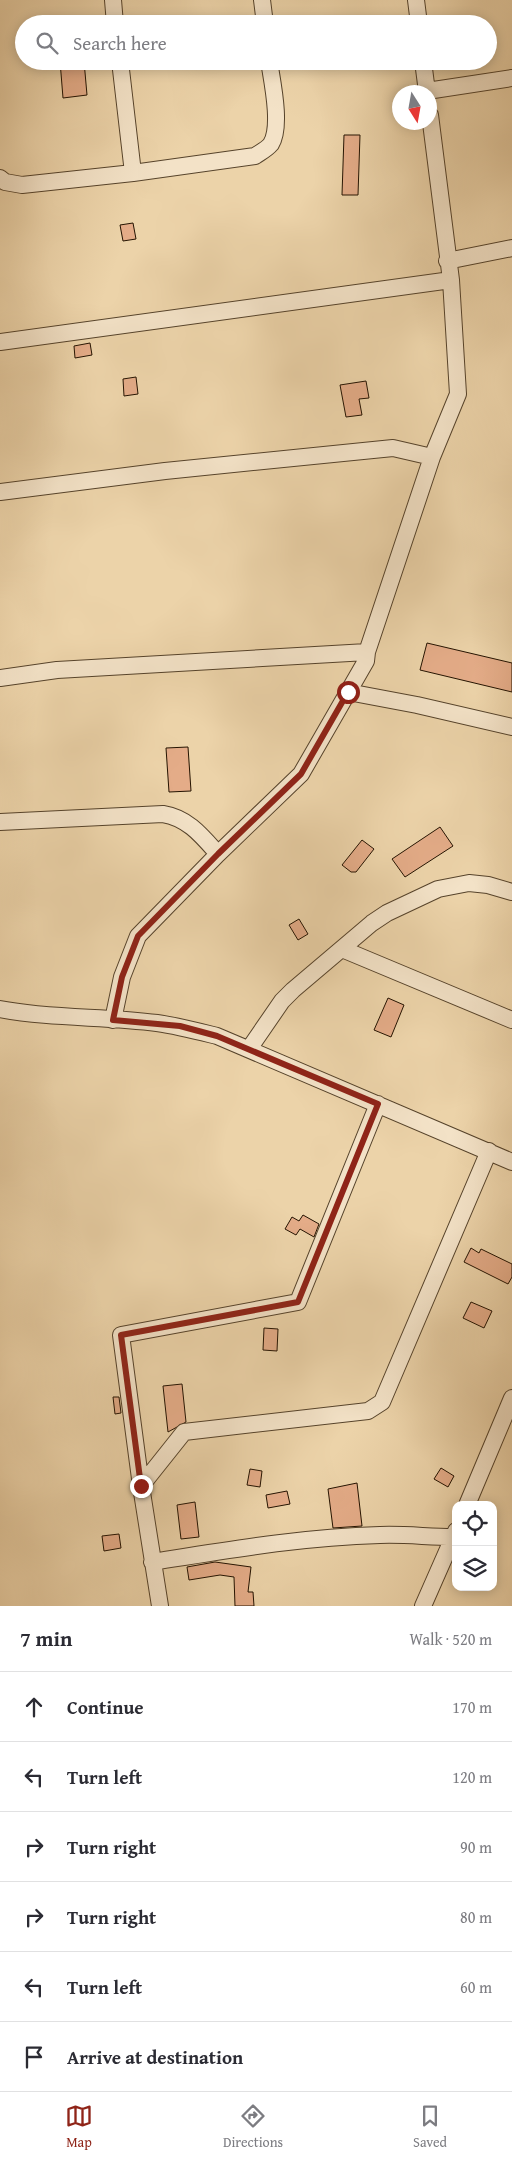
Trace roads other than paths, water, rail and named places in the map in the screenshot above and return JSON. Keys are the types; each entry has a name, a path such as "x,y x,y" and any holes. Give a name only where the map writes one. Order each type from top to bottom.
{"street":[{"path":"112,0 114,15"},
{"path":"262,0 264,15"},
{"path":"416,0 418,15"},
{"path":"121,70 133,173"},
{"path":"0,178 5,182 22,185 133,173 255,156 264,151 271,143 274,133 275,112 270,70"},
{"path":"424,70 426,85"},
{"path":"437,90 512,78"},
{"path":"113,1020 122,977 138,936 218,854 301,774 366,661 367,652 432,457 458,394 451,280 447,261 432,130"},
{"path":"447,261 512,248"},
{"path":"0,342 451,280"},
{"path":"0,492 165,471 393,448 432,457"},
{"path":"0,678 57,670 367,652"},
{"path":"348,692 417,704 512,727"},
{"path":"0,822 163,814 176,816 186,822 218,854"},
{"path":"249,1049 282,1001 372,923 387,913 438,890 469,883 488,885 512,892"},
{"path":"342,949 512,1020"},
{"path":"0,1010 180,1026 217,1036 512,1162"},
{"path":"160,1606 141,1486 121,1335 298,1302 378,1104"},
{"path":"141,1486 184,1432 368,1411 382,1402 489,1151"},
{"path":"469,1501 512,1398"},
{"path":"152,1562 263,1544 315,1539 382,1535 452,1534"},
{"path":"423,1606 452,1539"}]}
